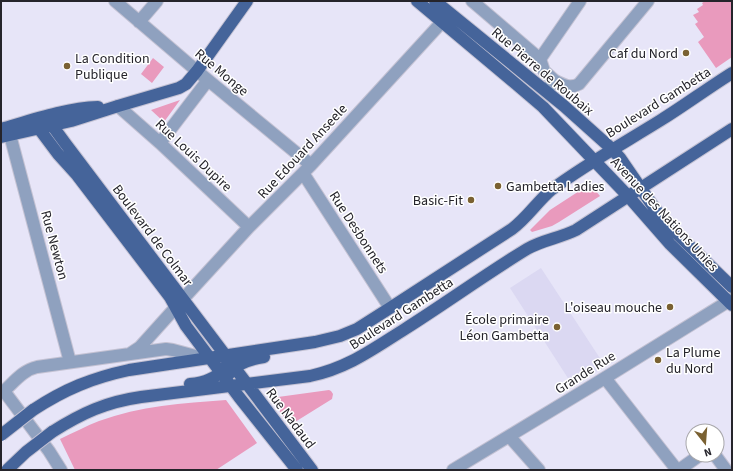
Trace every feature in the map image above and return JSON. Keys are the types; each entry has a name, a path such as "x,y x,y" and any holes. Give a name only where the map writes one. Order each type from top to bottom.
{"main road":[{"path":"4,134 43,123 75,110 93,107 118,106 179,88 186,84 197,71 247,1"},
{"name":"Rue Pierre de Roubaix","path":"417,1 534,99 594,161"},
{"name":"Rue Pierre de Roubaix","path":"435,1 564,106 612,149 641,188"},
{"name":"Boulevard Gambetta","path":"1,435 33,410 57,394 99,377 130,370 311,343 334,338 357,329 516,226 549,192 594,161 661,120 732,73"},
{"name":"Boulevard de Colmar","path":"43,123 62,160 77,174 170,297 179,303 236,370"},
{"name":"Boulevard Gambetta","path":"7,470 33,446 52,432 83,413 99,407 135,398 317,374 349,364 527,249 576,230 732,129"},
{"name":"Avenue des Nations Unies","path":"594,161 628,196 670,244 731,302"},
{"name":"Avenue des Nations Unies","path":"641,188 668,225 732,287"},
{"name":"Boulevard de Colmar","path":"179,303 186,326 206,358 220,372"},
{"path":"230,385 229,375 254,358 306,350 334,338"},
{"path":"120,401 146,390 199,383 214,377 224,369 226,365 225,356"},
{"name":"Rue Nadaud","path":"236,370 312,470"},
{"name":"Rue Nadaud","path":"220,372 297,470"}],"street":[{"name":"Rue Monge","path":"115,1 208,80 307,169"},
{"path":"139,22 157,1"},
{"path":"472,1 540,59 544,71 554,80 567,87 572,87 579,84 648,1"},
{"path":"540,59 580,1"},
{"name":"Rue Edouard Anseele","path":"179,303 307,169 442,22"},
{"path":"160,143 208,80"},
{"path":"546,91 554,80"},
{"name":"Rue Louis Dupire","path":"118,106 160,143 249,228"},
{"name":"Rue Newton","path":"4,134 70,362"},
{"name":"Rue Desbonnets","path":"307,169 390,308"},
{"name":"Grande Rue","path":"453,470 731,302"},
{"path":"131,354 142,346 179,303"},
{"name":"Boulevard Gambetta","path":"3,391 28,370 37,367 169,349 206,358"},
{"path":"605,378 678,470 688,463"},
{"path":"3,391 49,451 61,470"},
{"path":"509,436 539,470"}],"shaded area":[{"path":"705,1 732,1 732,57 716,68 698,42 704,37 695,24 698,22 693,15 699,12 697,9 703,5 702,3"},
{"path":"153,58 164,67 152,83 141,74"},
{"path":"180,100 164,122 151,110"},
{"path":"590,184 600,196 552,226 532,232 530,230 550,210"},
{"name":"École primaire Léon Gambetta","path":"541,268 605,366 573,386 510,288"},
{"path":"329,390 333,394 332,399 294,422 287,421 274,402 278,397"},
{"path":"226,400 257,443 216,470 75,470 60,439 99,421 130,412 178,404"}],"pier":[{"path":"1,428 29,460 18,470 1,470"}],"place":[{"name":"Caf du Nord","path":"686,53"},
{"name":"La Condition Publique","path":"67,66"},
{"name":"Gambetta Ladies","path":"498,186"},
{"name":"Basic-Fit","path":"471,200"},
{"name":"L'oiseau mouche","path":"670,307"},
{"name":"École primaire Léon Gambetta","path":"557,327"},
{"name":"La Plume du Nord","path":"658,360"}]}
